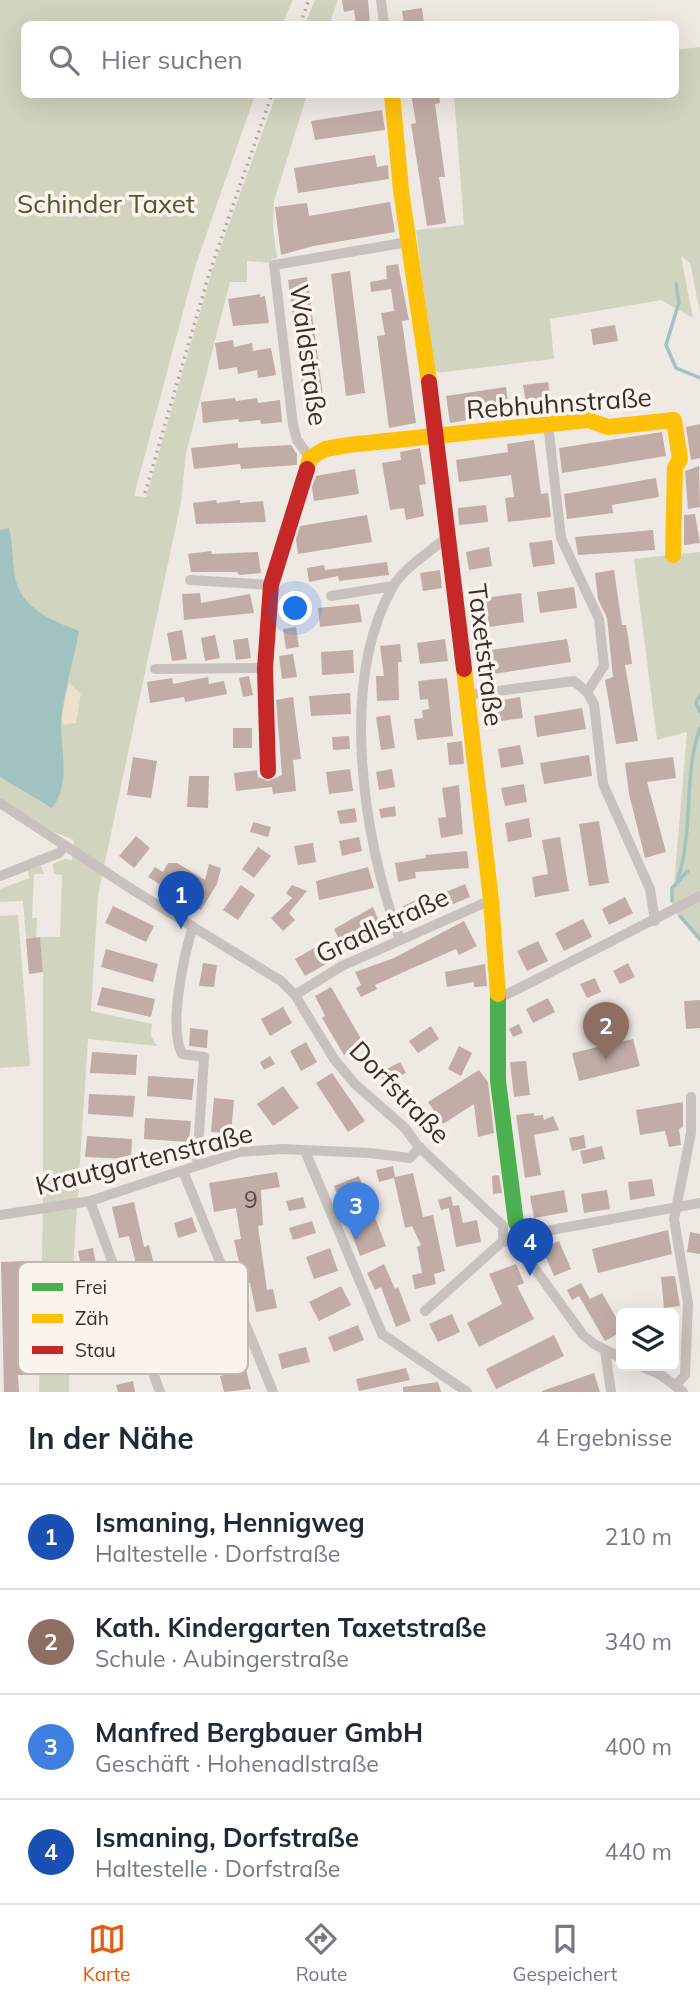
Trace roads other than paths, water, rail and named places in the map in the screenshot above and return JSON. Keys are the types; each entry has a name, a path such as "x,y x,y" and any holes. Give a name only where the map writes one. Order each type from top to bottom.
{"street":[{"path":"381,0 384,21"},
{"name":"Taxetstraße","path":"392,98 408,242 437,436 491,900 498,999 498,1081 515,1232"},
{"name":"Waldstraße","path":"310,458 296,440 293,425 274,265 408,242"},
{"name":"Rebhuhnstraße","path":"310,458 325,449 348,445 548,424 588,420 608,427 674,420 680,459 675,468 673,555"},
{"path":"548,424 561,538 599,619 604,666 587,692"},
{"path":"268,771 265,668 271,585 310,458"},
{"path":"400,940 381,888 362,772 363,688 368,652 393,586 447,537"},
{"path":"190,580 271,585"},
{"path":"331,596 393,586"},
{"path":"155,669 265,668"},
{"path":"467,695 574,681 587,692 593,704 603,784 650,889 655,920"},
{"name":"Dorfstraße","path":"0,803 266,970 295,995 334,1059 355,1084 405,1128 420,1147 515,1232 583,1335 616,1356"},
{"path":"0,876 59,853 65,846"},
{"path":"498,999 700,896"},
{"name":"Gradlstraße","path":"295,995 342,966 491,900"},
{"path":"193,926 186,948 177,1045 181,1054 204,1057 197,1166"},
{"path":"649,1371 679,1388 685,1375 688,1303 675,1210 691,1133 691,1097"},
{"name":"Krautgartenstraße","path":"0,1215 90,1201 239,1152 305,1151 411,1158 420,1147"},
{"path":"305,1151 382,1334 467,1392"},
{"path":"183,1171 220,1262"},
{"path":"90,1201 112,1262"},
{"path":"425,1311 515,1232 675,1210 700,1203"},
{"path":"248,1331 273,1392"},
{"path":"604,1350 611,1392"},
{"path":"153,1374 160,1392"}],"water":[{"path":"9,528 15,577 24,598 40,612 79,631 62,712 64,773 59,797 52,808 0,777 0,530"}],"waterway":[{"path":"676,284 679,302 666,345 676,368 700,378"},
{"path":"700,695 696,702 700,712"},
{"path":"678,878 686,841 692,765 700,728"},
{"path":"672,901 672,888 688,871"},
{"path":"680,916 700,939"}],"railway":[{"path":"301,21 309,0"},
{"path":"145,493 209,274 271,98"}],"place":[{"name":"Ismaning, Hennigweg","path":"181,929"},
{"name":"Kath. Kindergarten Taxetstraße","path":"606,1060"},
{"name":"Manfred Bergbauer GmbH","path":"356,1240"},
{"name":"Ismaning, Dorfstraße","path":"530,1276"}],"park label":[{"name":"Schinder Taxet","path":"106,203"}]}
